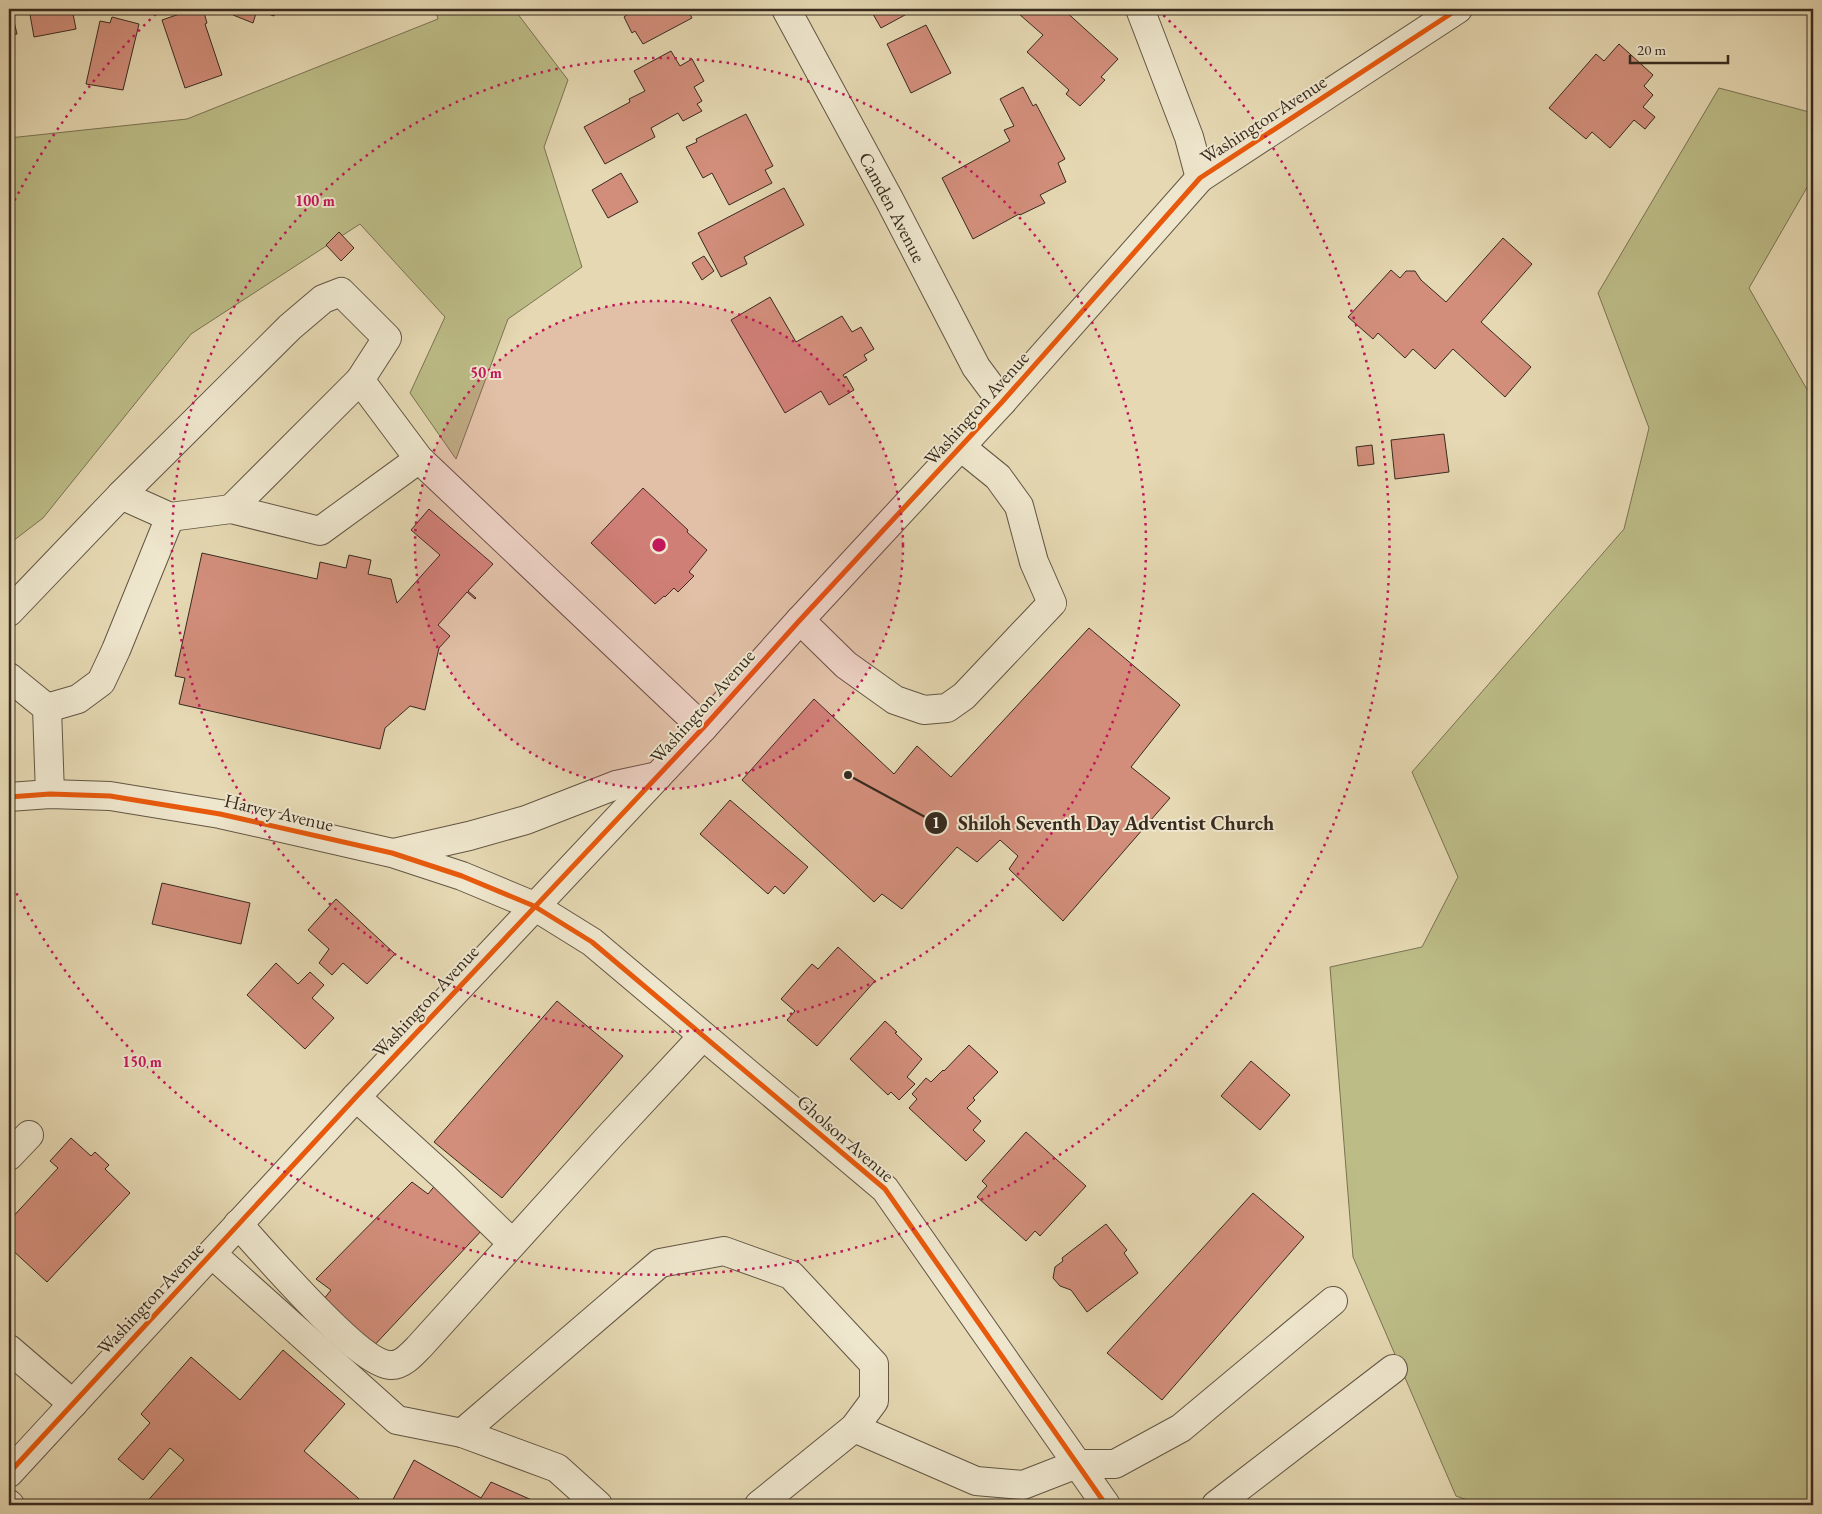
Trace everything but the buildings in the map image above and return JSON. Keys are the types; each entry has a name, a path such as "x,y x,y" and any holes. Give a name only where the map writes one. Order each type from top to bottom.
{"street":[{"name":"Camden Avenue","path":"786,9 889,199 976,367 1002,402"},
{"path":"1140,9 1189,137 1200,178"},
{"name":"Washington Avenue","path":"9,1473 356,1097 703,728 800,620 1002,402 1200,178 1458,9"},
{"path":"9,612 120,495 290,327 322,299 341,292 387,338 360,380 231,509"},
{"path":"360,380 420,459 703,728"},
{"path":"800,620 846,666 895,700 924,710 947,708 964,696 1052,603 1034,562 1019,506 998,477 961,447"},
{"path":"120,495 170,518 231,509 320,531 420,459"},
{"path":"47,708 78,699 100,682 116,650 170,518"},
{"path":"9,678 47,708 50,794"},
{"path":"392,853 507,826 538,816 616,785 658,776"},
{"name":"Harvey Avenue","path":"9,797 50,794 110,796 220,814 392,853 462,876 534,906"},
{"name":"Gholson Avenue","path":"534,906 592,942 885,1189 1106,1505"},
{"path":"238,1224 307,1299 348,1338 370,1357 384,1364 392,1365 407,1358 420,1346 512,1243 704,1036"},
{"path":"356,1097 443,1176 512,1243"},
{"path":"9,1156 29,1135"},
{"path":"462,1433 660,1264 724,1251 791,1275 874,1364 874,1401 854,1428 758,1505"},
{"path":"212,1254 397,1420 462,1433 557,1468 598,1505"},
{"path":"854,1428 976,1481 1023,1485 1077,1464 1115,1464 1181,1428 1333,1301"},
{"path":"9,1349 73,1404"},
{"path":"1216,1505 1392,1369"}],"green space":[{"path":"435,9 514,9 568,80 544,147 582,267 508,319 456,459 410,393 445,317 360,224 191,334 43,518 9,544 9,138 187,119 438,19"},
{"path":"1719,88 1813,113 1813,177 1749,288 1809,393 1813,395 1813,1505 1482,1505 1456,1496 1353,1257 1330,967 1422,947 1458,877 1412,772 1624,529 1649,428 1598,293"}],"cycle path":[{"path":"9,1473 356,1097 703,728 800,620 1002,402 1200,178 1458,9"},
{"path":"9,797 50,794 110,796 220,814 392,853 462,876 534,906 592,942 885,1189 1106,1505"}],"place":[{"name":"Shiloh Seventh Day Adventist Church","path":"848,775"}]}
